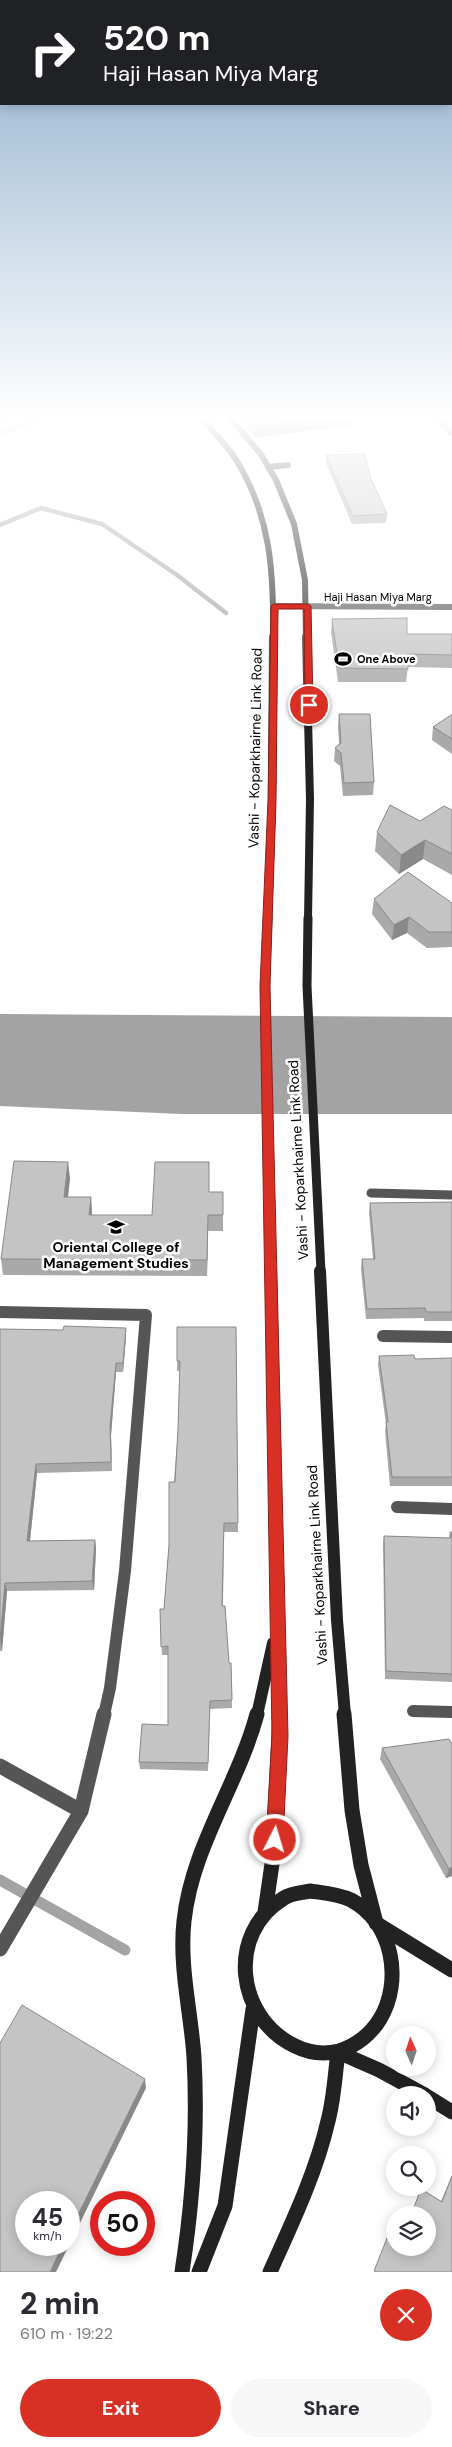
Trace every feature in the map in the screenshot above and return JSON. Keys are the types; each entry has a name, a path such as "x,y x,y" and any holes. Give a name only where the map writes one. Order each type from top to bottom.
{"main road":[{"name":"Vashi - Koparkhairne Link Road","path":"262,520 271,554 274,606 272,800 266,1003 280,1736 273,1856 266,1912"},
{"name":"Vashi - Koparkhairne Link Road","path":"293,520 302,562 308,606 310,799 308,1003 337,1620 352,1810 362,1865 376,1923"},
{"path":"182,2272 195,2174 195,2082 192,2036 185,1982 183,1924 189,1885 203,1841 240,1765 252,1730 266,1681 277,1620"},
{"path":"376,1923 389,1948 394,1975 390,2001 378,2024 360,2042 338,2052 313,2053 289,2046 268,2030 253,2009 245,1984 244,1957 252,1932 266,1912 286,1897 310,1891 334,1894 357,1904 376,1923 416,1950 452,1970"},
{"path":"199,2272 225,2206 253,2009"},
{"path":"338,2052 379,2070 408,2086"},
{"path":"270,2272 305,2192 320,2147 333,2100 338,2052"},
{"path":"436,2102 452,2112"}],"street":[{"name":"Haji Hasan Miya Marg","path":"274,606 452,607"},
{"path":"371,1193 452,1195"},
{"path":"0,1312 146,1315 125,1570 110,1688 81,1811 0,1949"},
{"path":"383,1336 452,1337"},
{"path":"397,1507 452,1509"},
{"path":"413,1710 452,1712"},
{"path":"0,1766 81,1811"}],"shaded area":[{"path":"0,1014 452,1017 452,1114 181,1114 0,1106"}],"building":[{"path":"407,618 407,634 452,634 452,655 407,654 408,669 339,668 332,619"},
{"path":"339,714 370,714 374,782 344,783 341,753 335,748 341,743"},
{"path":"452,715 452,739 433,727"},
{"path":"390,805 420,821 444,806 452,810 452,854 425,840 401,855 377,832"},
{"path":"408,872 452,903 452,932 429,932 409,917 394,925 374,899"},
{"path":"14,1161 68,1162 64,1197 91,1197 89,1215 152,1215 155,1162 209,1162 209,1192 223,1192 223,1215 208,1215 207,1260 1,1259"},
{"path":"452,1202 452,1312 426,1312 425,1308 367,1309 362,1259 375,1259 370,1203"},
{"path":"64,1326 126,1328 123,1363 116,1363 110,1426 111,1462 36,1464 27,1541 95,1540 92,1581 5,1583 0,1640 0,1329 63,1330"},
{"path":"177,1327 236,1327 238,1523 224,1523 222,1606 225,1606 229,1663 231,1663 232,1700 210,1701 208,1763 139,1762 142,1724 168,1725 168,1646 161,1647 160,1609 164,1609 169,1545 169,1482 175,1482 180,1361 177,1361"},
{"path":"414,1355 415,1359 452,1358 452,1477 392,1477 386,1422 388,1422 379,1356"},
{"path":"450,1532 452,1532 452,1674 386,1671 384,1536 451,1538"},
{"path":"449,1739 452,1744 452,1867 449,1869 382,1748"},
{"path":"22,2005 145,2079 80,2211 80,2191 15,2191 15,2256 58,2256 50,2272 0,2272 0,2043"},
{"path":"452,2176 452,2272 374,2271 386,2241 386,2256 436,2256 436,2206 414,2206 418,2196 432,2196 442,2202"}],"waterway":[{"path":"0,525 12,520"},
{"path":"87,520 102,524 177,575 226,613"},
{"path":"0,1880 125,1950"}],"place":[{"name":"One Above","path":"343,659"},
{"name":"Oriental College of Management Studies","path":"116,1227"}],"route":[{"path":"275,1840 280,1736 265,986 272,800 274,606 308,606 309,705"}]}
